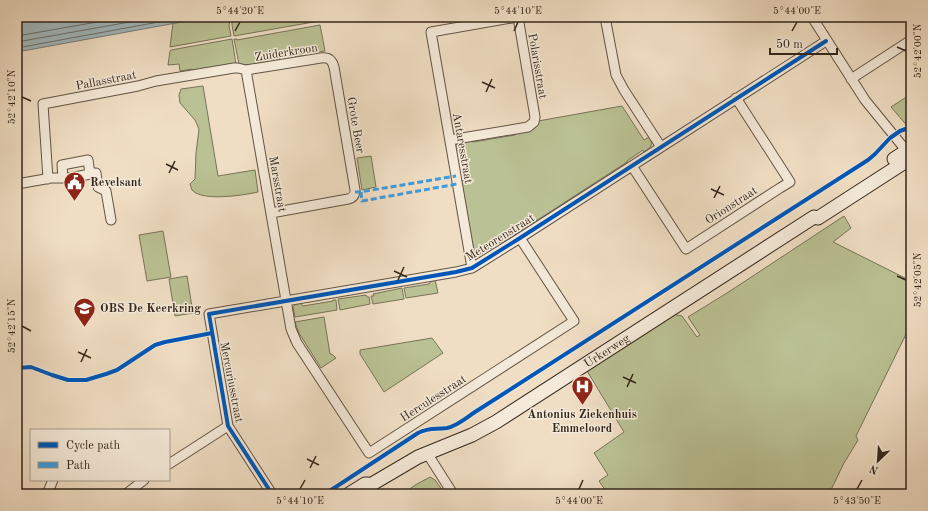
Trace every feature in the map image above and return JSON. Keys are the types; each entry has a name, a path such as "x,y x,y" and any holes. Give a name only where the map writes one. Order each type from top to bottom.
{"main road":[{"name":"Urkerweg","path":"362,494 372,484 402,465 472,435 496,422 814,217 814,213 822,207 910,153"},
{"name":"Urkerweg","path":"349,494 365,484 372,484"}],"street":[{"name":"Polarisstraat","path":"431,32 518,17 535,118 533,124 528,127 450,140"},
{"path":"605,17 616,75 661,147"},
{"path":"812,17 851,79 911,40"},
{"name":"Antaresstraat","path":"431,32 472,268"},
{"name":"Meteorenstraat","path":"212,333 209,314 472,268 826,41"},
{"name":"Zuiderkroon","path":"246,70 323,57 329,58"},
{"name":"Grote Beer","path":"271,213 348,199 353,197 355,192 334,67 329,58"},
{"name":"Pallasstraat","path":"48,179 43,104 138,86 156,81 227,69 238,68 246,70"},
{"name":"Marsstraat","path":"246,70 285,301"},
{"name":"Urkerweg","path":"851,79 865,100 910,153"},
{"name":"Orionstraat","path":"632,166 686,249 790,182 736,98"},
{"path":"63,178 62,165 88,160 90,174"},
{"path":"17,184 48,179 69,178 96,173 98,187 106,190 111,220"},
{"name":"Herculesstraat","path":"285,301 290,326 295,339 369,453 574,321 520,238"},
{"name":"Mercuriusstraat","path":"212,333 228,426 272,494"},
{"path":"170,463 228,426"},
{"path":"427,453 453,494"},
{"path":"47,494 53,481"},
{"path":"131,493 143,481"},
{"path":"17,492 22,494"}],"green space":[{"path":"209,17 342,17 234,36 232,18 230,19 229,26 231,36 170,47 173,23"},
{"path":"320,25 325,51 318,52 317,46 301,49 303,58 296,59 294,50 279,53 280,62 255,66 239,64 234,39 237,40"},
{"path":"232,39 236,64 193,71 192,69 180,71 179,64 168,65 171,50"},
{"path":"203,86 218,176 255,170 258,192 244,195 214,197 197,194 192,190 190,184 195,179 199,129 195,120 180,103 179,95 181,89"},
{"path":"911,94 911,126 909,128 891,107"},
{"path":"622,106 644,140 649,137 651,139 651,146 644,152 643,150 627,162 502,243 501,242 480,256 474,255 471,246 473,245 471,244 460,181 466,180 461,150 455,151 458,142 468,140 473,142 515,135 517,131 535,127 538,121"},
{"path":"371,156 376,187 362,190 357,158"},
{"path":"844,216 851,228 833,242 911,281 911,324 856,436 858,440 844,463 829,494 608,494 599,481 608,475 594,453 624,432 587,371 673,314 682,316 697,337 700,335 688,317"},
{"path":"163,231 171,277 147,281 139,235"},
{"path":"187,276 193,313 175,316 169,279"},
{"path":"435,280 438,293 406,298 404,288 429,284 431,281"},
{"path":"402,288 404,299 373,304 371,296 374,296 373,294"},
{"path":"366,295 369,297 370,304 340,310 338,299"},
{"path":"336,300 337,310 295,317 293,307 296,304 300,303 303,306"},
{"path":"324,317 330,354 336,358 321,368 299,333 295,322"},
{"path":"432,338 443,353 384,392 360,354 360,350"},
{"path":"430,477 435,480 445,494 402,494 417,484"}],"water":[{"path":"17,17 209,17 17,52"}],"marked path":[{"path":"355,192 456,176"},
{"path":"361,192 362,201 457,184"}],"cycle path":[{"path":"272,494 228,426 209,314 472,268 826,41"},
{"path":"325,494 418,433 430,429 447,428 461,422 868,160 890,138 900,131 911,127"},
{"path":"17,368 31,367 68,380 86,380 117,370 155,345 212,333"}],"place":[{"name":"Revelsant","path":"74,202"},
{"name":"OBS De Keerkring","path":"85,328"},
{"name":"Antonius Ziekenhuis Emmeloord","path":"582,406"}]}
